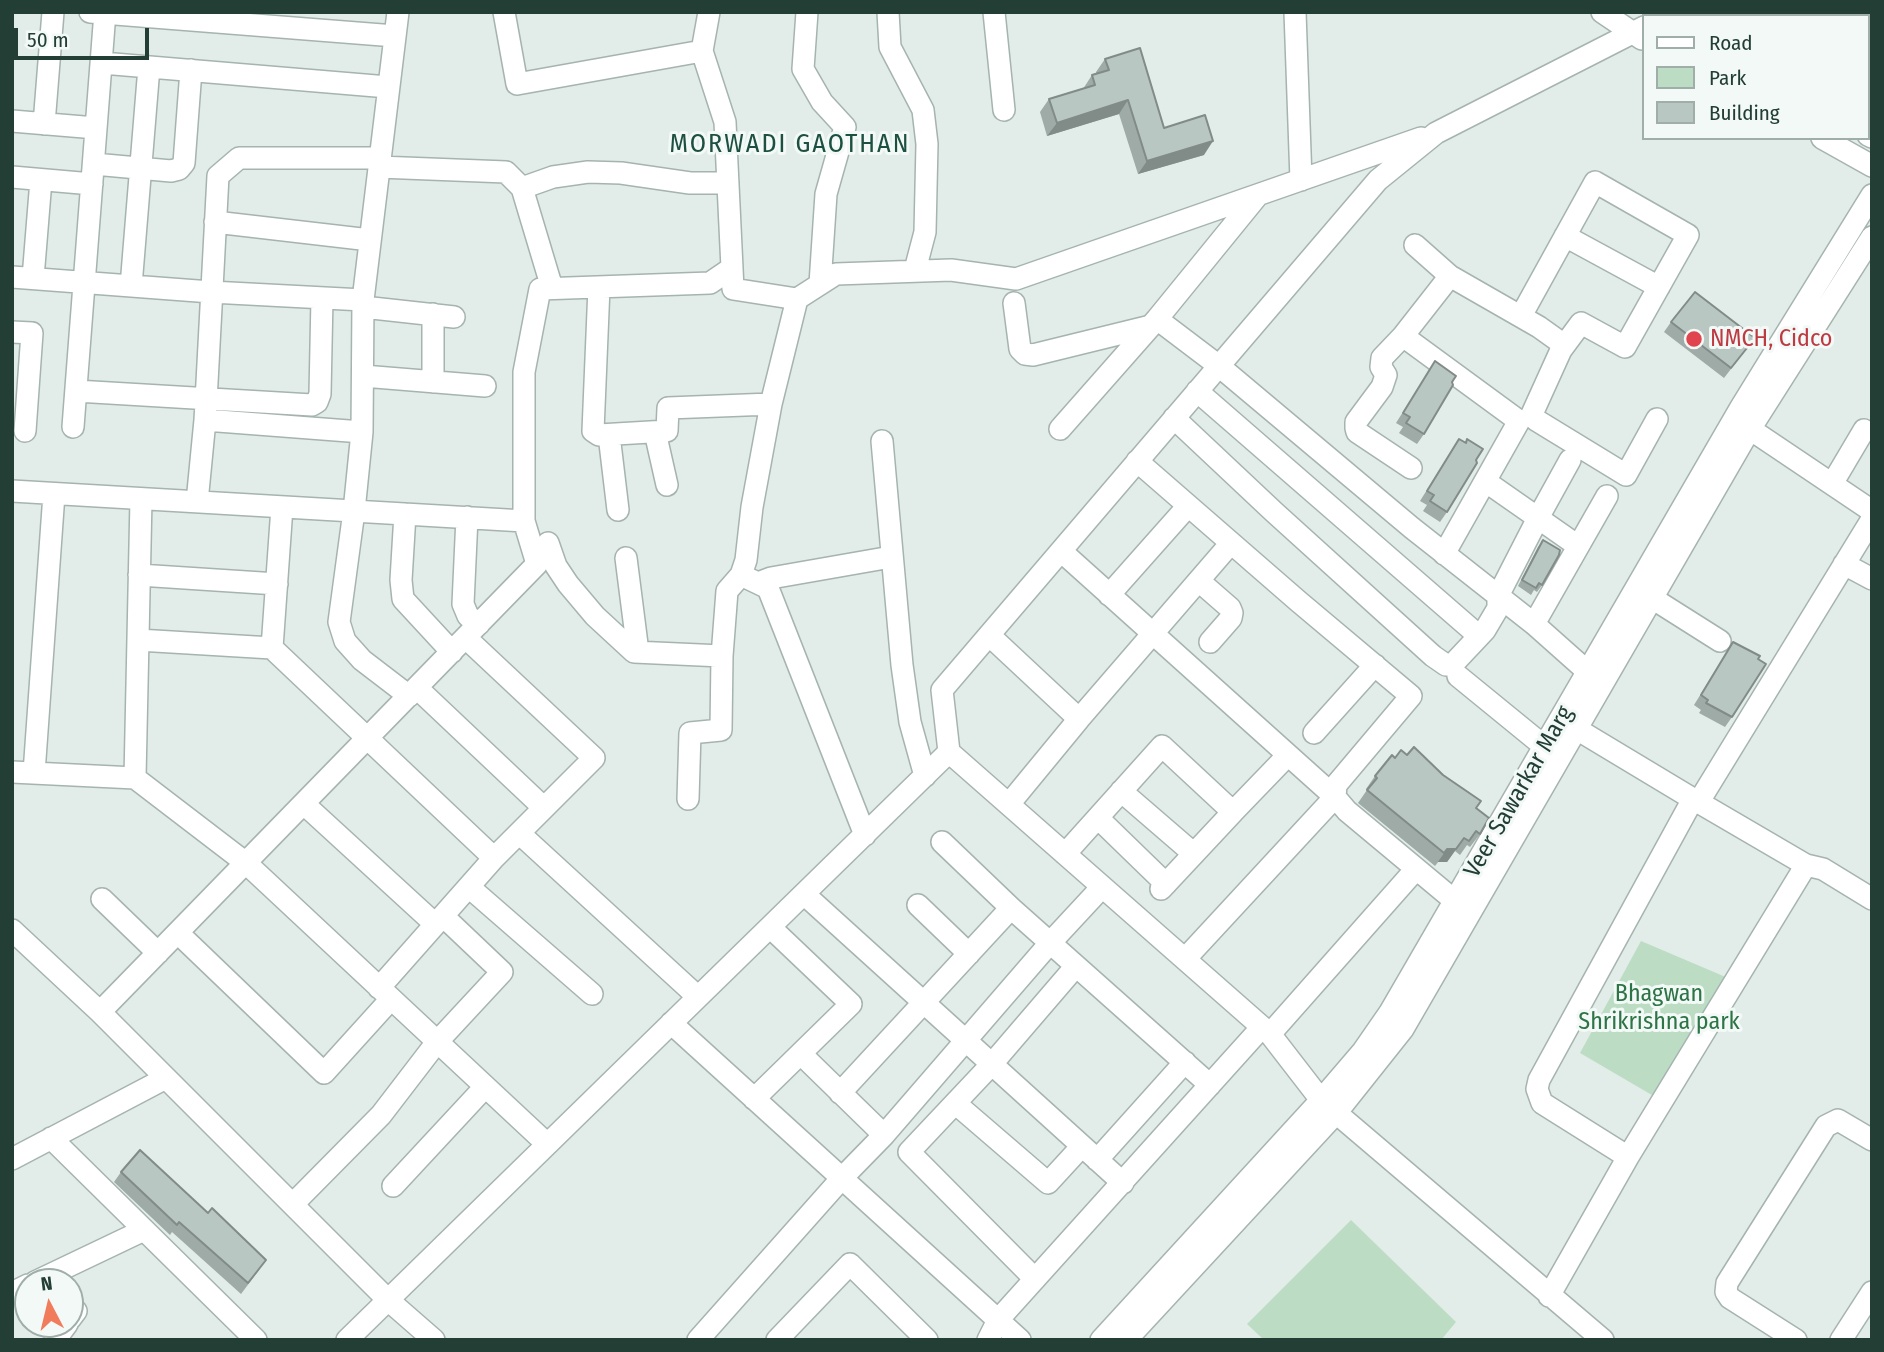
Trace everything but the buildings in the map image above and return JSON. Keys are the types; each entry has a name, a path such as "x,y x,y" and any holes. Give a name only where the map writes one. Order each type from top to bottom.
{"street":[{"path":"44,124 52,12"},
{"path":"398,12 363,303 362,432 339,622 345,641 362,660 413,692 544,808"},
{"path":"505,12 517,84 702,51"},
{"path":"709,12 702,51 725,122 733,289 797,299 836,274 951,270 1016,279 1436,133 1640,33"},
{"path":"807,12 803,69 822,102 845,127 826,194 820,284"},
{"path":"888,12 890,47 923,110 927,144 925,232 915,270"},
{"path":"994,12 1004,110"},
{"path":"1295,12 1301,180"},
{"path":"1602,12 1640,33"},
{"path":"73,427 102,63 100,13 272,19 395,36"},
{"path":"102,63 388,87"},
{"path":"131,286 149,67"},
{"path":"12,177 41,180 141,168 171,171 179,169 184,163 191,70"},
{"path":"12,121 96,128"},
{"path":"1436,133 1378,180 942,690 949,752 1266,1030 1329,1106 1603,1340"},
{"path":"1826,140 1872,166"},
{"path":"197,502 205,420 218,176 239,158 379,163 506,172 522,188 552,288"},
{"path":"522,188 552,177 588,173 621,173 690,183 728,183"},
{"path":"41,180 22,277 322,298 454,317"},
{"path":"1521,316 1595,183 1688,234 1625,347 1581,323 1561,350 1532,414 1536,420 1626,475 1657,419"},
{"path":"1060,429 1154,323 1258,195"},
{"name":"Veer Sawarkar Marg","path":"1126,1340 1329,1106 1390,1012 1545,747 1569,724 1588,672 1785,354 1872,195"},
{"path":"215,222 370,240"},
{"path":"1565,236 1659,287"},
{"name":"Veer Sawarkar Marg","path":"1101,1340 1403,1029 1569,724 1652,598 1750,429 1785,354 1872,237"},
{"path":"1415,245 1450,275 1560,342 1561,350"},
{"path":"100,1012 537,564 524,521 524,372 540,289 709,283 732,268"},
{"path":"1411,468 1357,432 1356,422 1382,387 1386,375 1381,367 1382,358 1403,336 1450,275"},
{"path":"600,287 593,431 599,435 667,431 668,408 771,404"},
{"path":"76,391 312,405 317,402 320,394 322,298"},
{"path":"750,579 746,560 752,507 771,404 797,299"},
{"path":"1014,303 1020,349 1026,354 1033,355 1154,323 1219,366 1444,554 1534,624 1588,672"},
{"path":"433,314 433,382"},
{"path":"12,332 32,333 25,431"},
{"path":"1403,336 1519,421 1444,554"},
{"path":"363,376 485,387"},
{"path":"1198,391 1479,636"},
{"path":"1174,418 1273,512 1433,656 1446,664 1453,664 1479,636 1499,608 1498,596 1570,460"},
{"path":"205,420 362,432"},
{"path":"1750,429 1872,511"},
{"path":"1832,484 1864,430"},
{"path":"655,432 667,485"},
{"path":"608,435 618,510"},
{"path":"883,440 891,557 910,722 925,776"},
{"path":"1137,461 1411,696 1336,785 1335,797 1185,959"},
{"path":"1485,481 1578,546"},
{"path":"12,491 524,521"},
{"path":"34,773 54,494"},
{"path":"1534,624 1607,496"},
{"path":"135,778 141,499"},
{"path":"1109,595 1188,506"},
{"path":"272,648 282,507"},
{"path":"177,933 324,1073 439,920 494,858 594,758 466,638 403,599 401,580 405,514"},
{"path":"466,638 468,615 463,604 467,517"},
{"path":"1628,1157 1542,1103 1537,1089 1539,1080 1695,801 1872,519"},
{"path":"548,543 556,566 568,584 595,616 634,652 722,656"},
{"path":"1009,804 1231,543"},
{"path":"1061,551 1335,797 1346,811 1455,901"},
{"path":"688,799 690,733 721,730 722,656 727,591 750,579 771,578 891,557"},
{"path":"626,558 638,652"},
{"path":"1844,564 1872,579"},
{"path":"139,575 277,584"},
{"path":"750,579 768,588 865,835"},
{"path":"1199,582 1230,608 1232,613 1231,618 1210,642"},
{"path":"1652,598 1720,641"},
{"path":"989,635 1079,719"},
{"path":"138,640 272,648 494,858"},
{"path":"1314,733 1375,665"},
{"path":"1458,676 1545,747"},
{"path":"1569,724 1695,801 1806,864 1823,869 1872,899"},
{"path":"1065,854 1162,746 1233,812"},
{"path":"347,1340 949,752"},
{"path":"1098,818 1164,887 1288,755"},
{"path":"12,772 135,778 246,863 547,1144"},
{"path":"1121,791 1194,854"},
{"path":"293,1204 381,1115 438,1042 502,972 304,804"},
{"path":"519,833 698,997"},
{"path":"942,842 1011,908 1210,1084"},
{"path":"1549,1296 1628,1157 1806,864"},
{"path":"988,1340 998,1320 1210,1084 1266,1030 1416,869"},
{"path":"469,887 592,994"},
{"path":"698,1340 842,1178 884,1135 1102,887"},
{"path":"804,894 1123,1183"},
{"path":"102,899 158,953"},
{"path":"918,905 969,954"},
{"path":"840,1093 1011,908"},
{"path":"754,1099 851,1004 770,927"},
{"path":"13,932 100,1012 387,1299 434,1340"},
{"path":"1035,1279 909,1152 991,1065 1076,966"},
{"path":"671,1023 1019,1340"},
{"path":"800,1054 884,1135"},
{"path":"955,1103 1048,1183 1089,1153 1185,1062"},
{"path":"12,1159 166,1078"},
{"path":"393,1186 485,1087"},
{"path":"1797,1340 1730,1298 1726,1292 1727,1283 1826,1126 1838,1120 1872,1140"},
{"path":"51,1139 256,1340"},
{"path":"62,1268 144,1230"},
{"path":"777,1340 850,1264 927,1340"},
{"path":"1841,1340 1872,1292"}],"green space":[{"name":"Bhagwan Shrikrishna park","path":"1641,941 1735,981 1657,1098 1580,1053"},
{"path":"1351,1220 1456,1322 1441,1340 1264,1340 1247,1324"}],"place":[{"name":"NMCH, Cidco","path":"1694,339"}],"district":[{"name":"MORWADI GAOTHAN","path":"790,145"}]}
